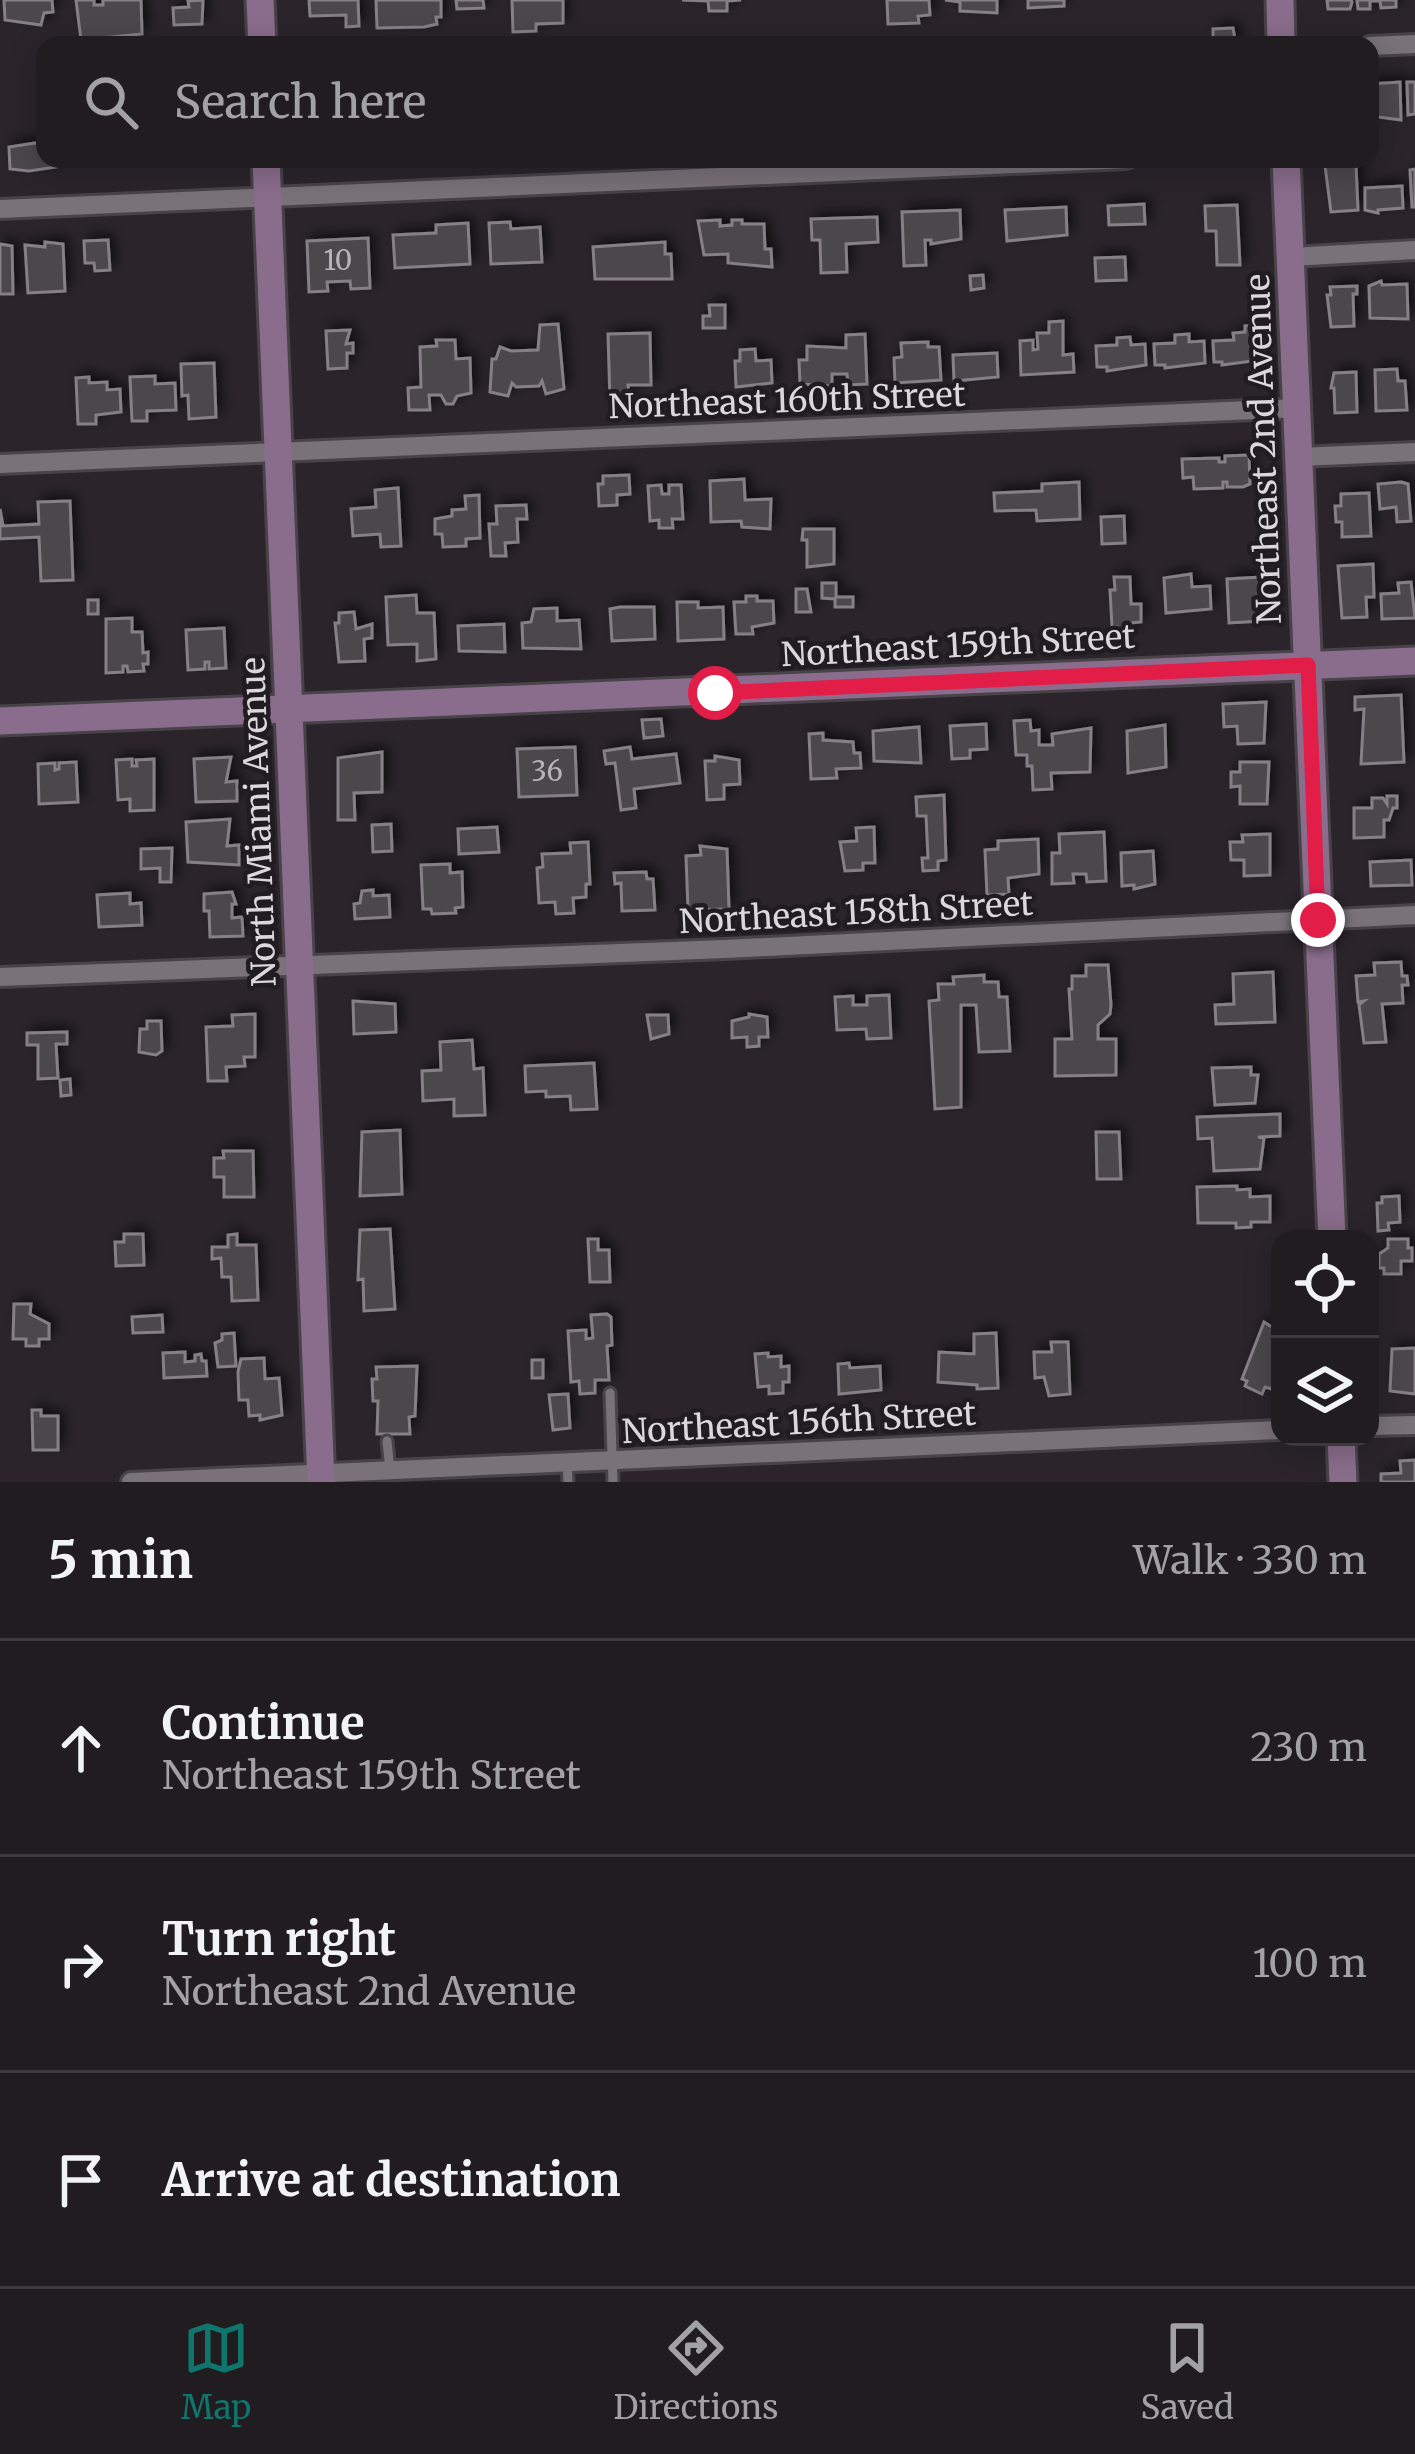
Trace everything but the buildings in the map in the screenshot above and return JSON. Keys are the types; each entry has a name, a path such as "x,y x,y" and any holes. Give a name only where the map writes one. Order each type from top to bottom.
{"street":[{"path":"260,0 262,36"},
{"path":"1280,0 1281,36"},
{"path":"1379,46 1415,44"},
{"name":"North Miami Avenue","path":"266,168 321,1478"},
{"path":"0,209 912,168"},
{"name":"Northeast 2nd Avenue","path":"1286,168 1332,1230"},
{"path":"1291,257 1415,250"},
{"name":"Northeast 160th Street","path":"0,464 1298,408"},
{"path":"1300,458 1415,452"},
{"name":"Northeast 159th Street","path":"0,721 1415,661"},
{"name":"Northeast 158th Street","path":"0,977 725,949 1415,915"},
{"path":"1379,1426 1415,1425"},
{"name":"Northeast 156th Street","path":"130,1482 321,1478 390,1470 567,1472 615,1460 1271,1430"},
{"path":"1341,1446 1343,1482"}],"lane":[{"path":"610,1393 613,1482"},
{"path":"387,1441 390,1470"}],"route":[{"path":"715,693 1308,665 1318,920"}]}
